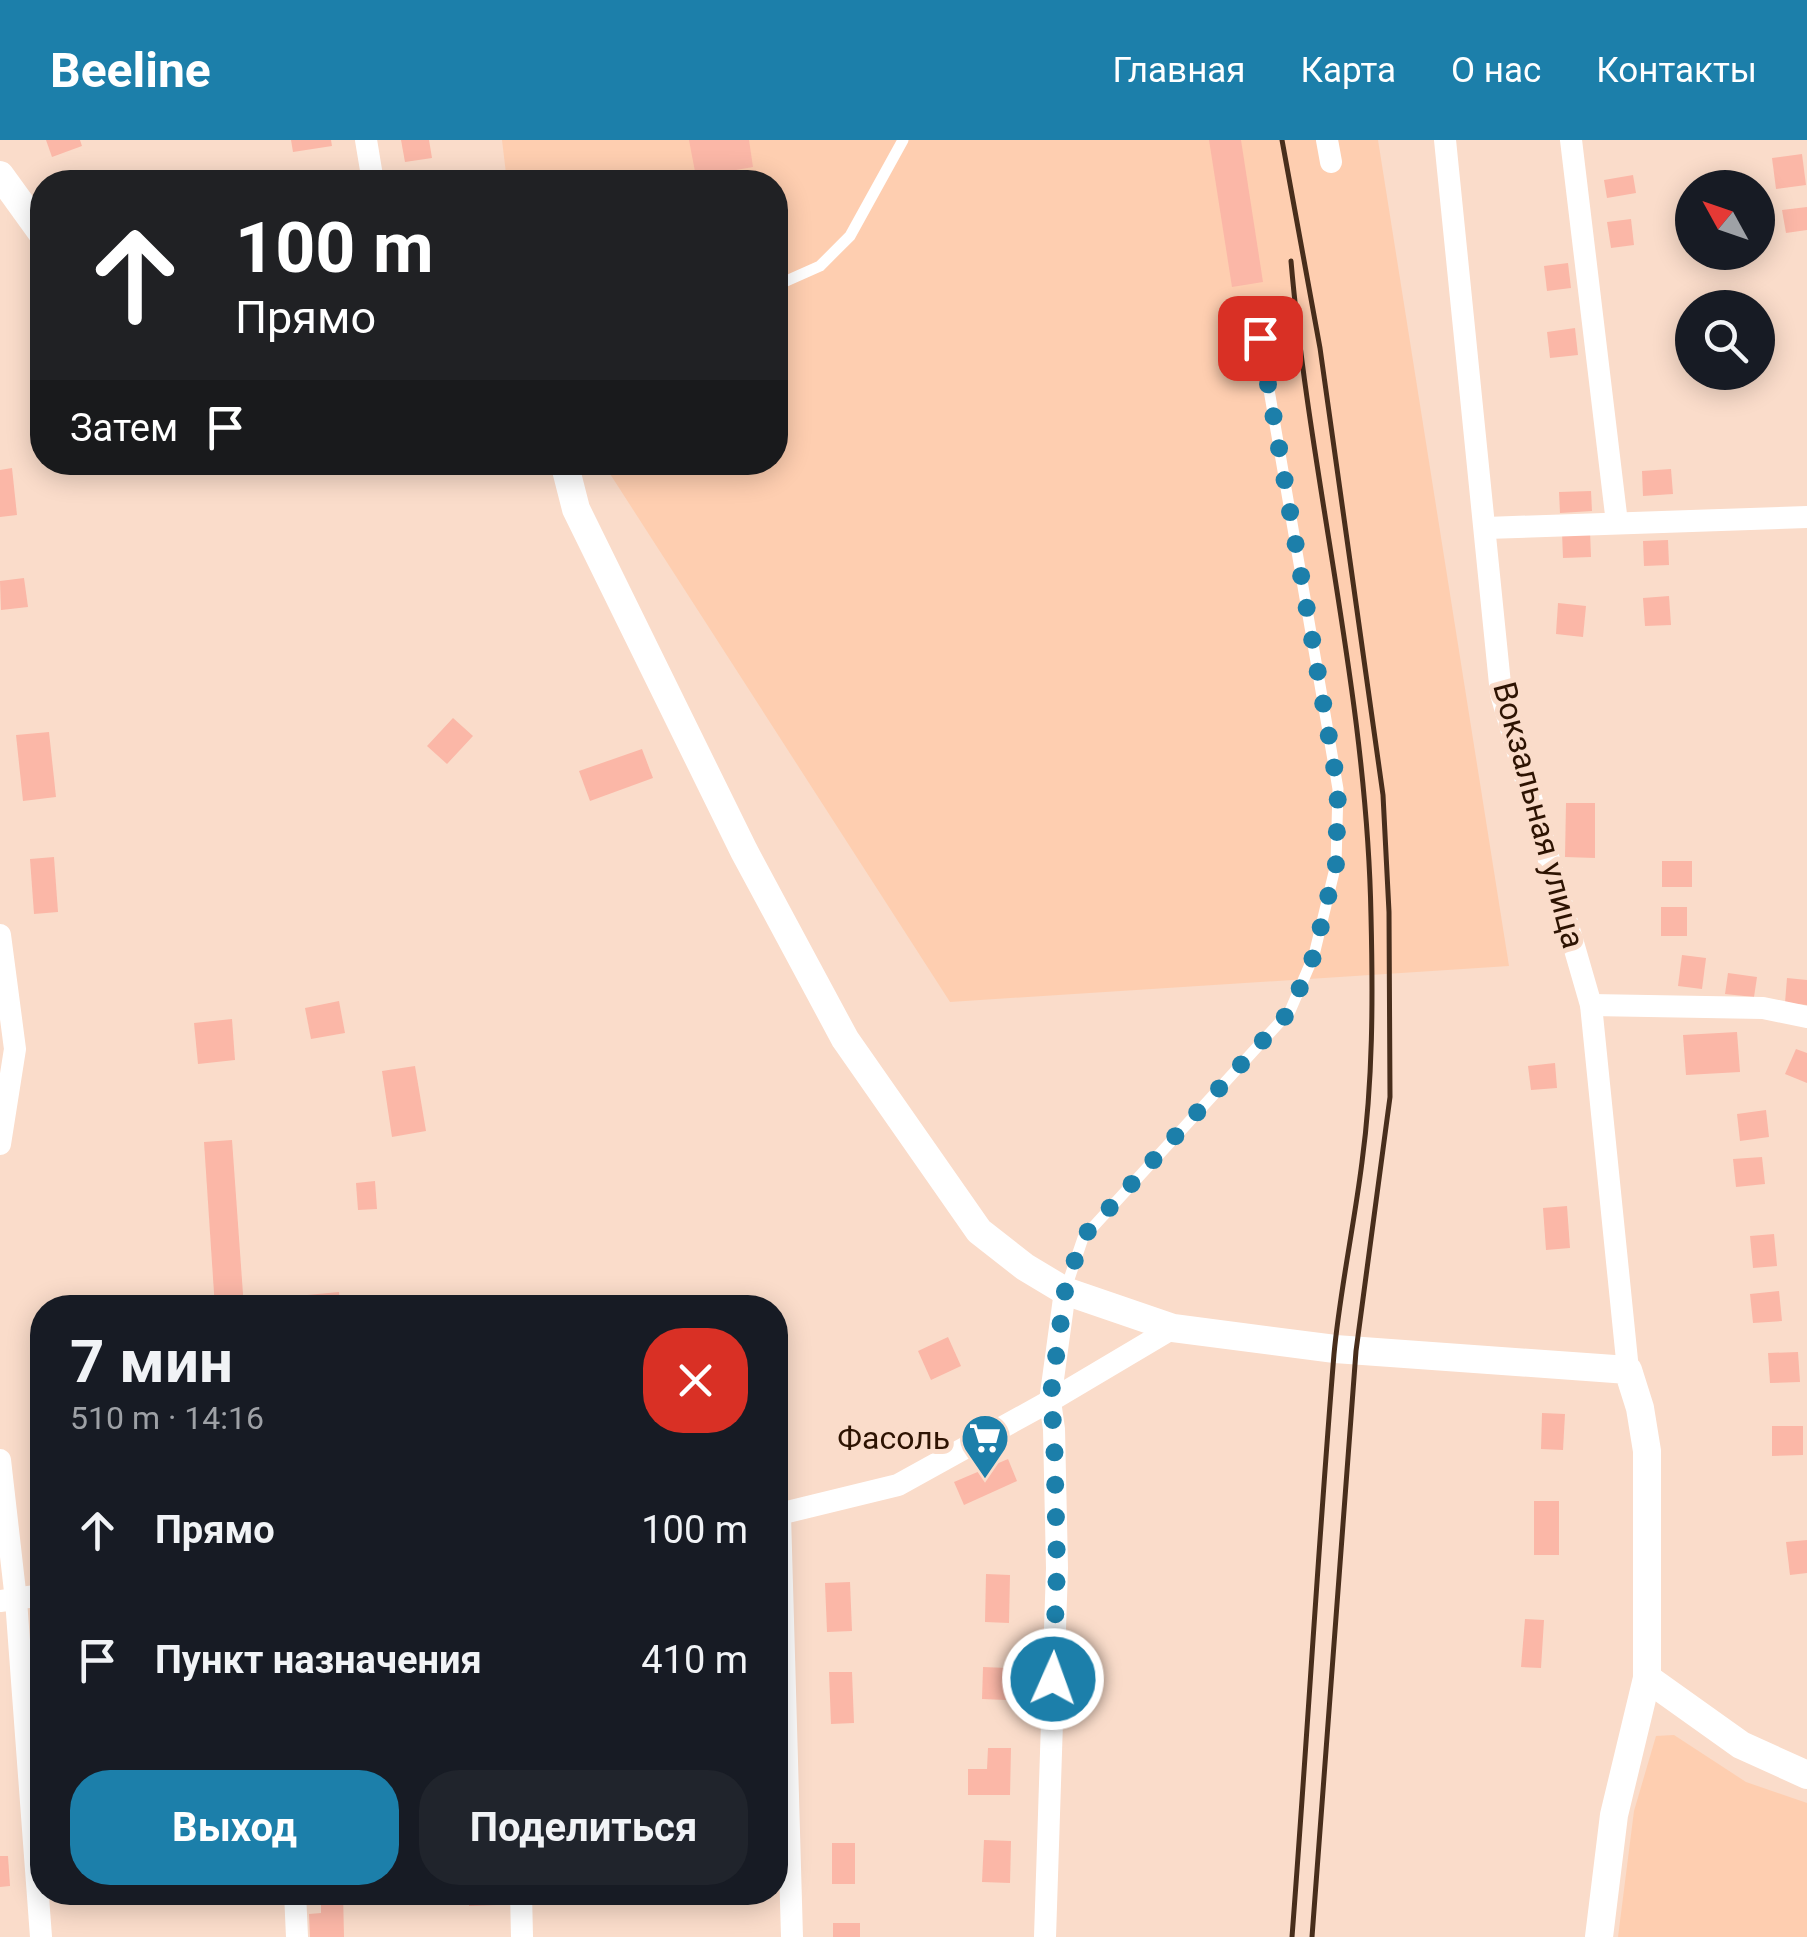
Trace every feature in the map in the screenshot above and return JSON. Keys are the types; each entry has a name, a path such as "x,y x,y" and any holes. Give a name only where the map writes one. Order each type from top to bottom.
{"street":[{"path":"366,140 371,170"},
{"name":"Вокзальная улица","path":"1446,140 1502,694 1591,1005 1628,1370"},
{"path":"1570,140 1617,523"},
{"path":"0,175 30,217"},
{"path":"567,475 576,509 744,850 845,1039 979,1231 1065,1291 1173,1328 1356,1351 1628,1370 1640,1408 1647,1451 1647,1678 1614,1815 1599,1937"},
{"path":"1486,528 1807,517"},
{"path":"0,935 14,1049 0,1144"},
{"path":"1591,1005 1763,1008 1807,1016"},
{"path":"1045,1937 1057,1568 1050,1401 1065,1291"},
{"path":"788,1512 898,1485 1173,1328"},
{"path":"0,1460 8,1601 30,1825"},
{"path":"1647,1678 1741,1745 1807,1775"},
{"path":"788,1816 792,1937"},
{"path":"38,1905 41,1937"},
{"path":"296,1905 297,1937"},
{"path":"521,1905 522,1937"}],"lane":[{"path":"788,280 820,266 850,236 903,140"},
{"path":"1065,1291 1082,1238 1290,1011 1314,955 1336,864 1338,789 1254,303"}],"shaded area":[{"path":"502,140 1378,140 1509,966 950,1002 611,475 788,475 788,170 506,170"},
{"path":"1674,1735 1746,1782 1807,1803 1807,1937 1618,1937 1634,1811 1656,1736"}],"building":[{"path":"46,140 80,140 82,146 52,157"},
{"path":"291,140 331,140 332,146 293,152"},
{"path":"401,140 429,140 432,158 405,162"},
{"path":"689,140 749,140 753,167 695,170"},
{"path":"1209,140 1241,140 1263,282 1232,287"},
{"path":"1802,154 1806,185 1776,189 1772,158"},
{"path":"1633,175 1636,193 1607,198 1604,180"},
{"path":"1807,207 1807,230 1786,233 1782,210"},
{"path":"1631,219 1634,245 1611,248 1607,222"},
{"path":"1568,263 1571,288 1547,291 1544,266"},
{"path":"1575,328 1578,355 1550,358 1547,332"},
{"path":"12,468 17,515 0,517 0,470"},
{"path":"1671,469 1673,494 1643,496 1642,471"},
{"path":"1591,491 1592,511 1560,513 1559,492"},
{"path":"1590,531 1591,557 1563,558 1562,532"},
{"path":"1668,540 1669,565 1644,566 1643,541"},
{"path":"24,578 28,607 1,610 0,581"},
{"path":"1669,596 1671,625 1645,626 1643,598"},
{"path":"1558,603 1586,606 1583,637 1556,634"},
{"path":"453,718 473,736 447,764 427,746"},
{"path":"49,732 56,797 23,801 16,735"},
{"path":"642,749 653,778 590,801 579,771"},
{"path":"1566,803 1595,803 1595,858 1565,857"},
{"path":"54,857 58,912 34,914 30,859"},
{"path":"1662,861 1692,861 1692,887 1662,887"},
{"path":"1661,907 1687,907 1687,936 1661,936"},
{"path":"1682,955 1706,958 1702,989 1678,986"},
{"path":"1728,973 1757,977 1754,997 1725,994"},
{"path":"1787,978 1807,980 1807,1005 1785,1003"},
{"path":"339,1001 345,1033 311,1039 305,1008"},
{"path":"232,1019 235,1060 198,1064 194,1023"},
{"path":"1737,1032 1740,1072 1686,1075 1683,1035"},
{"path":"1796,1049 1807,1053 1807,1083 1785,1074"},
{"path":"1555,1063 1557,1088 1531,1090 1528,1066"},
{"path":"415,1066 426,1131 392,1137 382,1071"},
{"path":"1766,1110 1769,1137 1740,1141 1737,1114"},
{"path":"232,1140 243,1295 214,1295 204,1142"},
{"path":"1762,1157 1765,1184 1736,1187 1733,1159"},
{"path":"375,1181 377,1209 358,1210 356,1183"},
{"path":"1567,1206 1570,1248 1546,1250 1543,1208"},
{"path":"1774,1234 1777,1266 1753,1268 1750,1236"},
{"path":"1779,1291 1782,1321 1753,1323 1750,1294"},
{"path":"948,1337 961,1366 931,1380 918,1351"},
{"path":"1798,1352 1800,1382 1770,1383 1768,1353"},
{"path":"1542,1413 1565,1414 1563,1450 1541,1449"},
{"path":"1772,1426 1803,1426 1803,1455 1772,1456"},
{"path":"1008,1459 1017,1481 964,1505 954,1482"},
{"path":"1534,1501 1559,1501 1559,1555 1534,1555"},
{"path":"1807,1540 1807,1573 1790,1575 1786,1542"},
{"path":"986,1574 1010,1575 1009,1623 985,1622"},
{"path":"850,1582 852,1631 827,1632 825,1583"},
{"path":"1525,1619 1544,1620 1541,1668 1521,1667"},
{"path":"983,1667 1007,1668 1006,1700 982,1699"},
{"path":"829,1672 852,1672 854,1723 831,1724"},
{"path":"988,1748 1011,1748 1010,1795 968,1795 968,1769 987,1769"},
{"path":"984,1840 1011,1841 1010,1883 982,1882"},
{"path":"832,1843 855,1843 855,1884 832,1884"},
{"path":"0,1856 8,1856 10,1886 0,1887"},
{"path":"321,1905 343,1905 344,1937 310,1937 309,1914 321,1913"},
{"path":"833,1923 860,1923 860,1937 833,1937"}],"railway":[{"path":"1282,140 1320,348 1383,795 1389,912 1390,1097 1356,1351 1312,1937"},
{"path":"1291,261 1359,751 1367,833 1372,978 1368,1101 1334,1354 1292,1937"}],"place":[{"name":"Фасоль","path":"985,1480"}],"route":[{"path":"1053,1679 1057,1568 1050,1401 1065,1291 1082,1238 1290,1011 1314,955 1336,864 1338,789 1260,338"}]}
